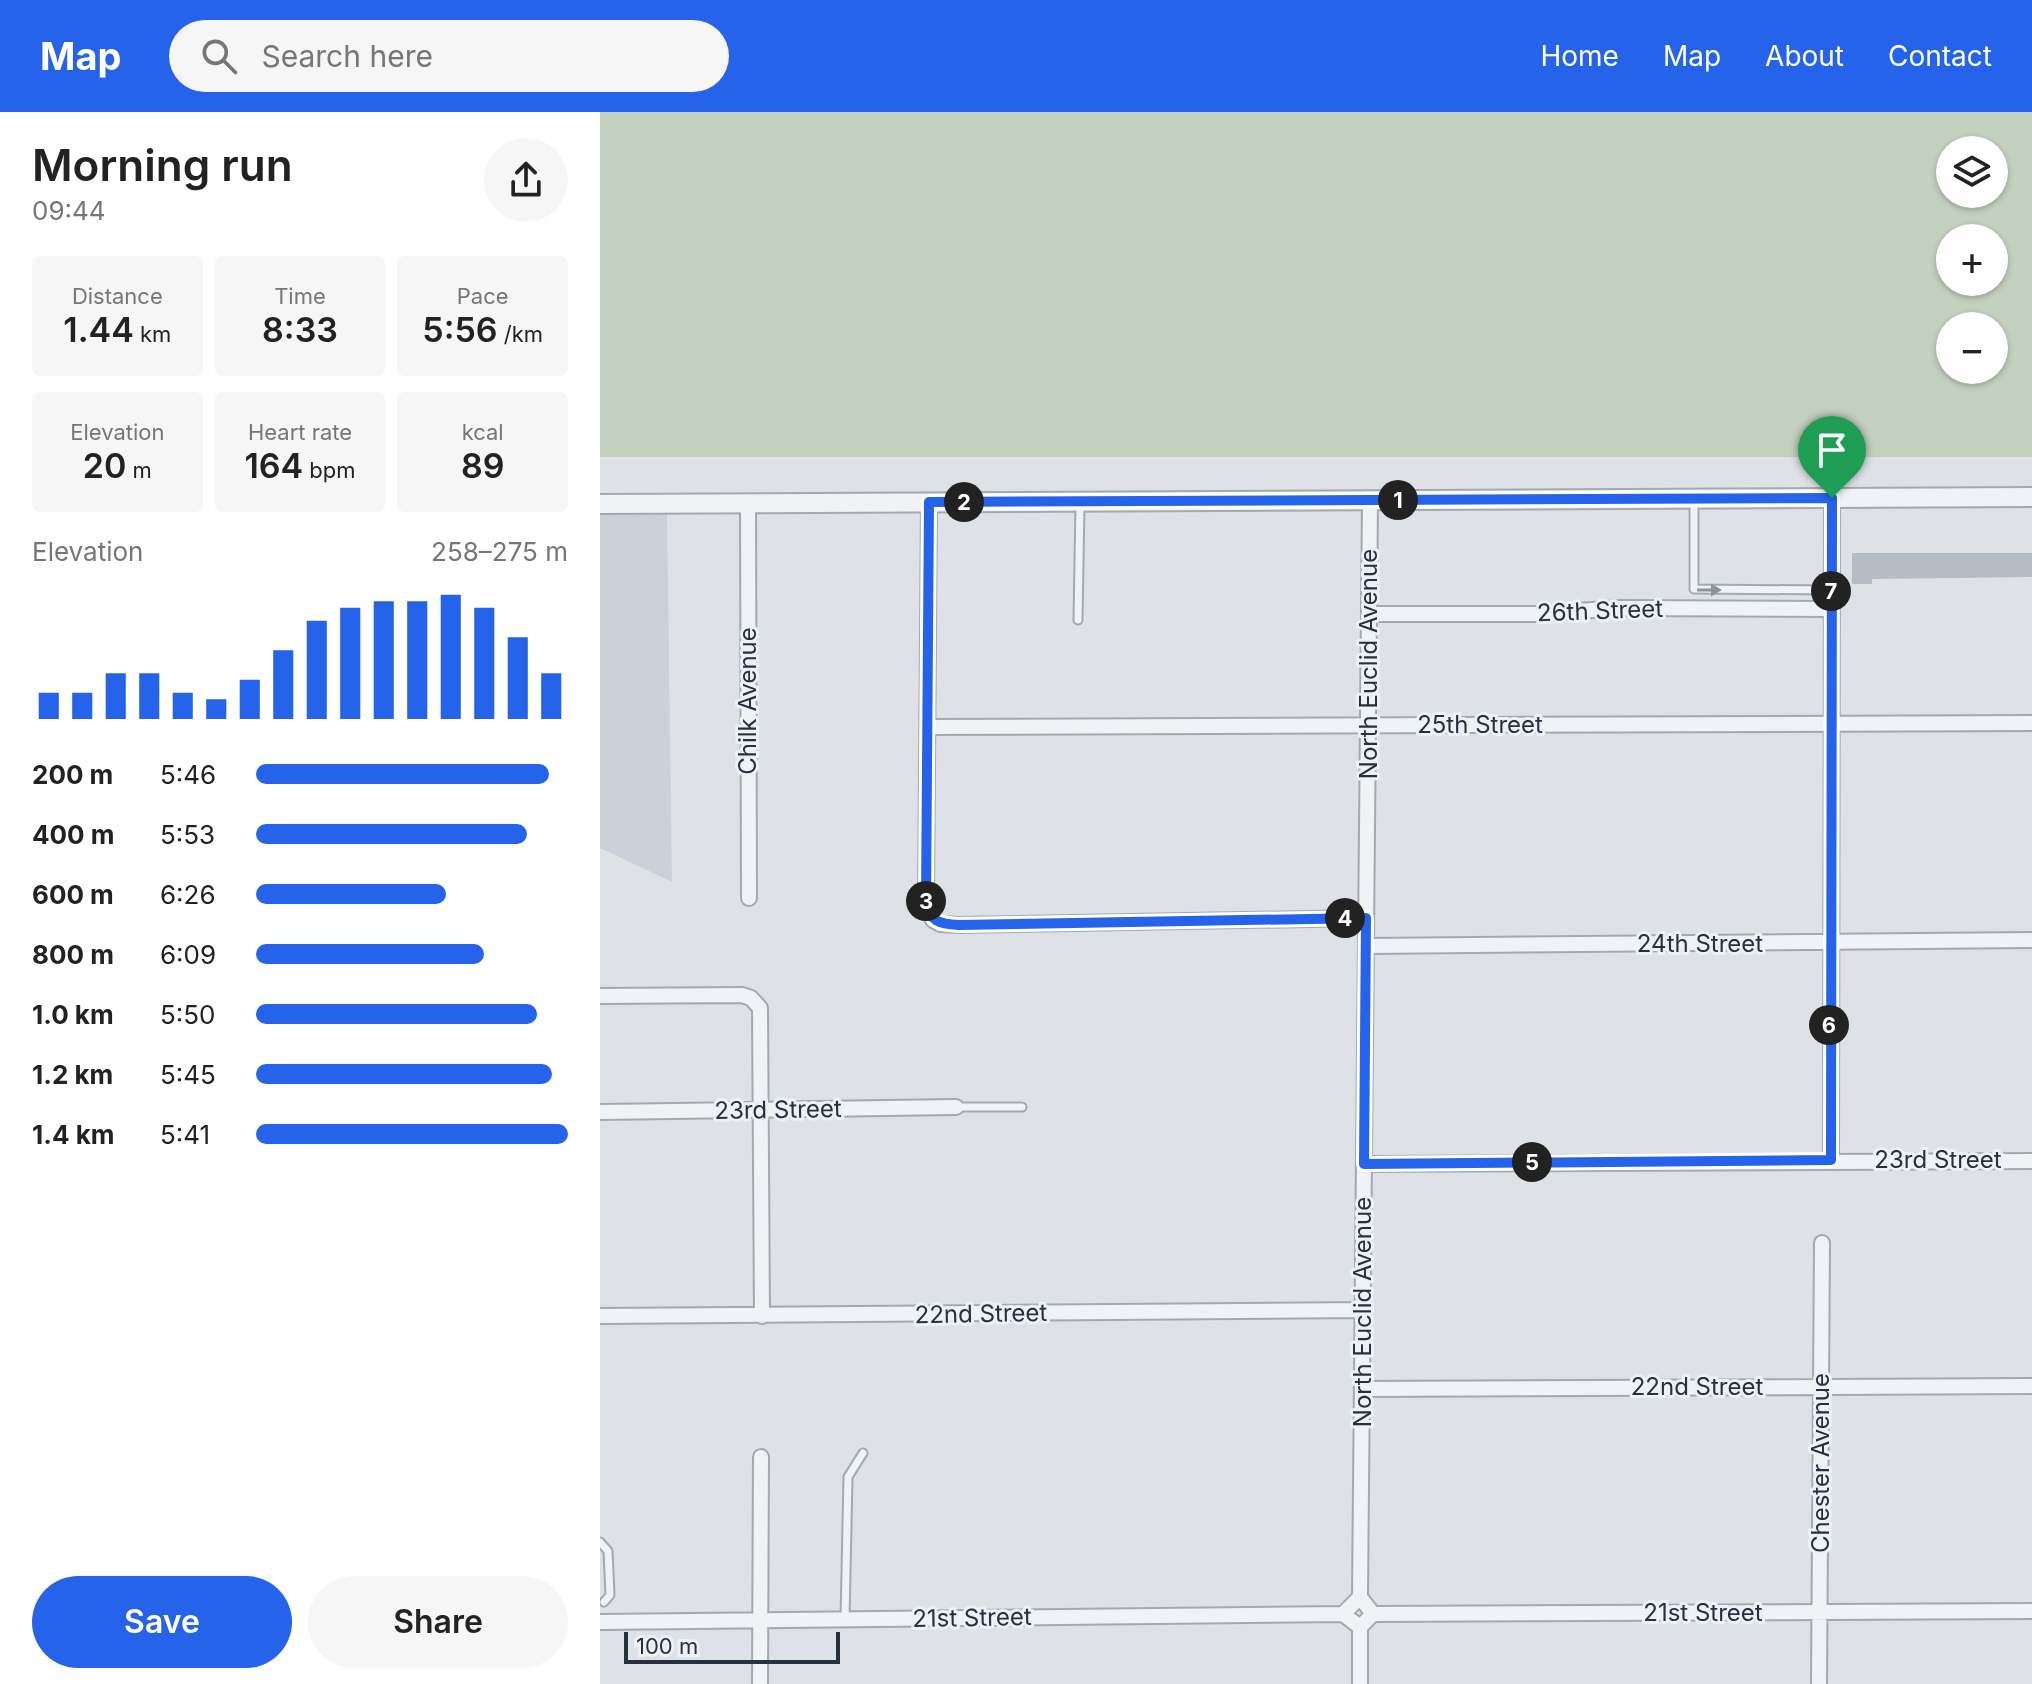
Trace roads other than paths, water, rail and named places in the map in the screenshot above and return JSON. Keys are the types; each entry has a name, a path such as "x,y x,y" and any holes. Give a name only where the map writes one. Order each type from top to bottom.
{"street":[{"path":"600,504 2032,497"},
{"path":"1831,1160 1832,498"},
{"name":"North Euclid Avenue","path":"1360,1597 1370,500"},
{"path":"929,502 928,913 940,924 959,925 1366,918"},
{"name":"Chilk Avenue","path":"748,503 749,898"},
{"name":"26th Street","path":"1369,614 1537,614 1620,608 1831,609"},
{"name":"25th Street","path":"928,727 2032,723"},
{"name":"24th Street","path":"1367,946 2032,940"},
{"path":"600,996 742,995 758,1004 762,1013 762,1316"},
{"name":"23rd Street","path":"600,1112 956,1107"},
{"name":"23rd Street","path":"1364,1164 2032,1161"},
{"name":"Chester Avenue","path":"1819,1684 1822,1243"},
{"name":"22nd Street","path":"600,1316 1361,1310"},
{"name":"22nd Street","path":"1362,1389 2032,1386"},
{"path":"760,1684 761,1457"},
{"path":"1360,1627 1343,1614 1360,1597 1373,1614 1360,1627 1360,1684"},
{"name":"21st Street","path":"1373,1614 2032,1611"},
{"name":"21st Street","path":"607,1621 1343,1614"}],"lane":[{"path":"1694,499 1694,589 1831,590"},
{"path":"1078,620 1080,501"},
{"path":"956,1107 1022,1107"},
{"path":"845,1620 848,1477 863,1453"},
{"path":"600,1542 608,1551 610,1595 602,1601 607,1621"}]}
